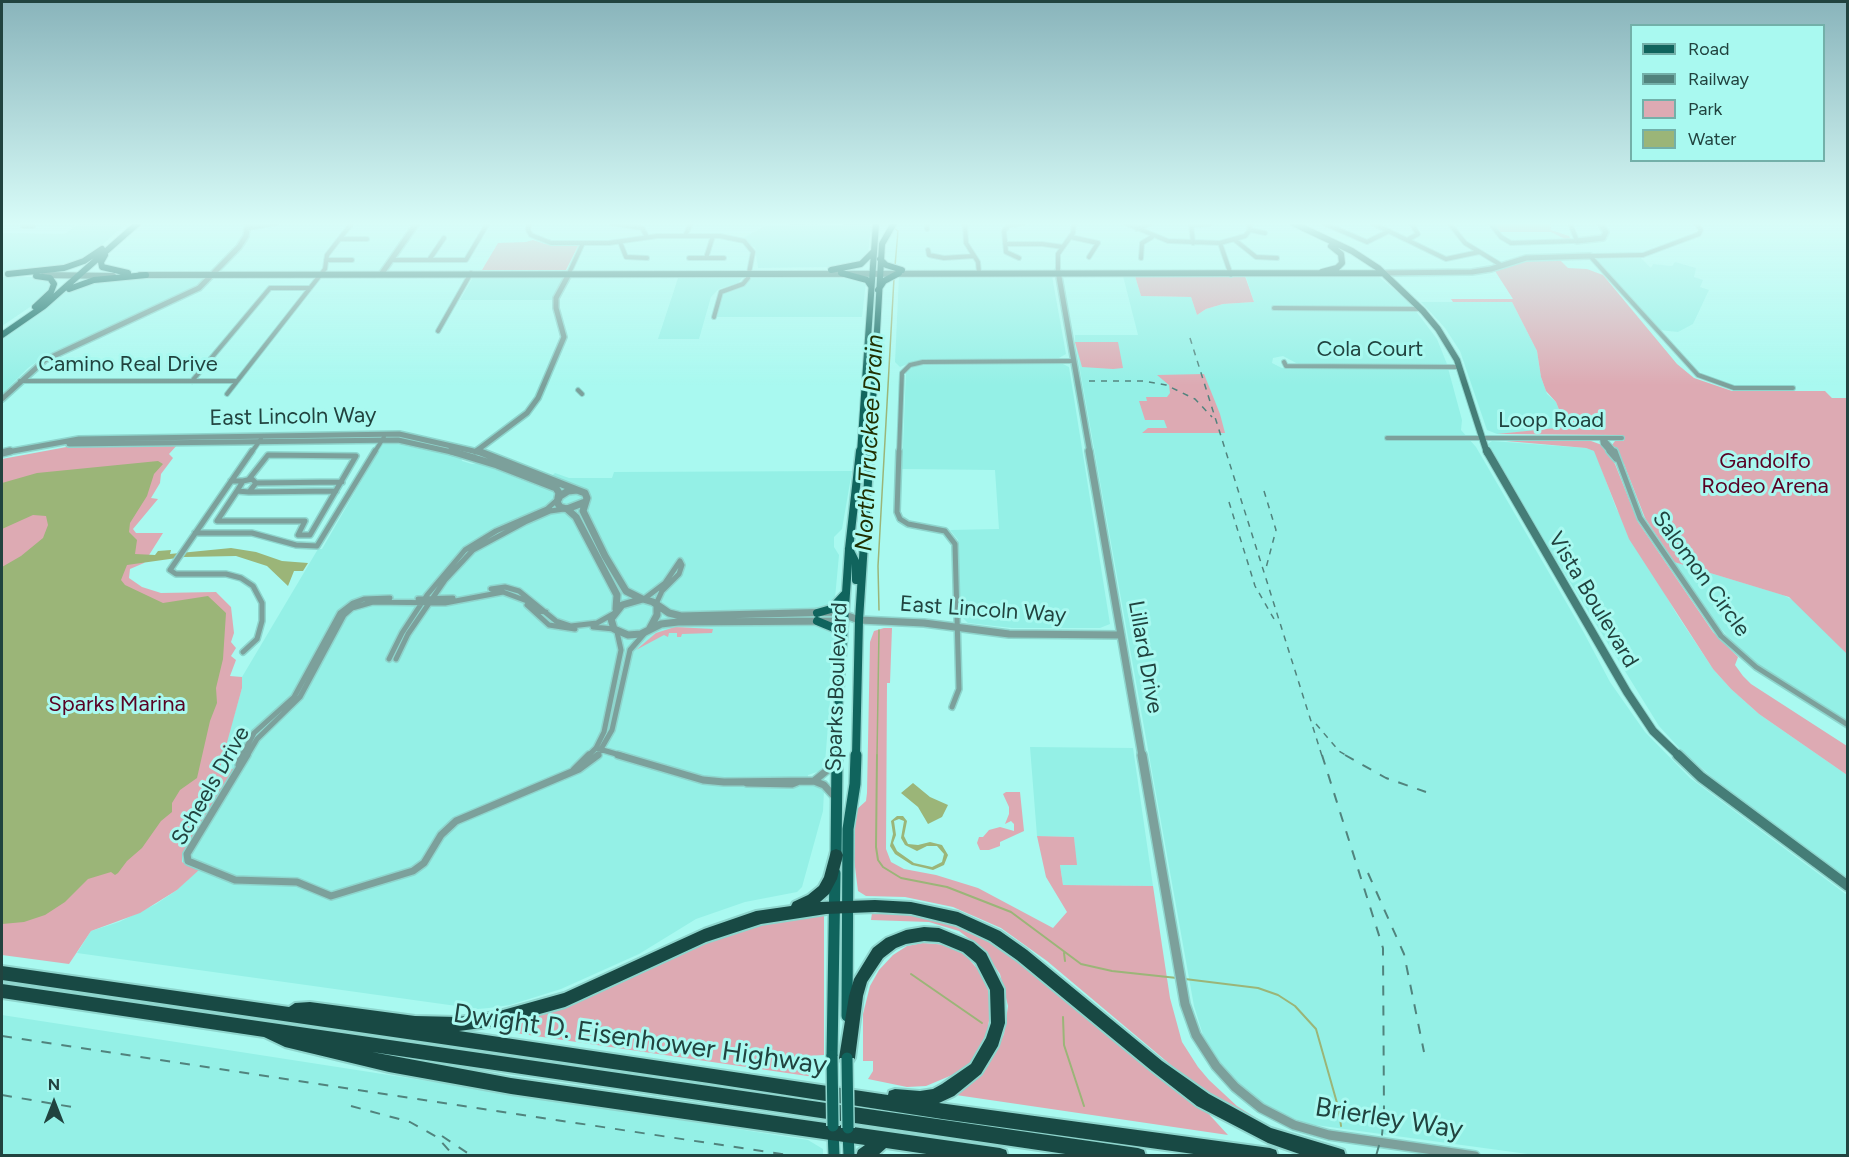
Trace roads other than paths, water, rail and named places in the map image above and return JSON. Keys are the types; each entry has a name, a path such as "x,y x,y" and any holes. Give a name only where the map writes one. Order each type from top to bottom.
{"highway":[{"path":"262,1010 310,1009 437,1024 496,1019 534,1010 565,1000 704,936 800,906 819,896 830,879 836,855"},
{"path":"756,918 841,907 911,908 958,919 980,928 1036,965 1156,1066 1203,1100 1268,1135 1302,1147 1338,1155"},
{"path":"709,1075 754,1077 900,1098 920,1099 941,1094 963,1081 976,1069 993,1041 998,1023 997,989 981,958 954,939 939,935 924,934 906,937 891,943 878,953 861,978 840,1057"},
{"name":"Dwight D. Eisenhower Highway","path":"2,973 942,1111 1270,1155"},
{"name":"Dwight D. Eisenhower Highway","path":"2,991 1138,1155"},
{"path":"255,1027 285,1039 411,1068 511,1086 841,1141 883,1140 1000,1155"},
{"path":"865,1154 883,1140"}],"main road":[{"path":"32,309 51,292 54,282 44,277"},
{"path":"2,330 74,277"},
{"path":"44,306 75,277"},
{"path":"2,335 68,289 87,281 126,277"},
{"path":"856,277 867,280 874,288 892,277"},
{"name":"Sparks Boulevard","path":"841,907 836,855 836,802 842,641 849,549 856,497 869,305 875,277"},
{"name":"Vista Boulevard","path":"1387,277 1422,309 1445,338 1459,367 1480,438 1496,471 1627,692 1653,731 1701,777 1848,886"},
{"name":"Sparks Boulevard","path":"841,1141 841,907 856,776 859,620 876,328 874,288"},
{"path":"869,305 873,307 872,319 876,328"},
{"path":"863,404 867,411 864,455 868,468"},
{"path":"849,549 856,563 855,615 859,620"},
{"path":"842,641 834,628 818,617 831,609 845,594"}],"street":[{"path":"2,399 45,360 194,291 210,277"},
{"path":"227,394 319,277"},
{"path":"438,331 469,277"},
{"path":"471,456 521,423 543,398 567,342 568,333 560,300 568,277"},
{"path":"714,317 719,294 746,282 748,277"},
{"name":"Lillard Drive","path":"1060,277 1185,1004 1196,1035 1216,1066 1235,1088"},
{"path":"1609,277 1698,375 1734,388 1792,388"},
{"path":"192,381 270,288 310,288"},
{"name":"Cola Court","path":"1274,308 1422,309"},
{"path":"952,707 959,689 954,540 940,529 908,524 900,519 897,512 903,371 910,364 923,362 1074,361"},
{"name":"Cola Court","path":"1284,363 1286,366 1459,367"},
{"name":"Camino Real Drive","path":"20,381 237,381"},
{"path":"195,533 252,533 296,544 317,546 385,436"},
{"name":"East Lincoln Way","path":"385,436 471,456 556,488 559,493 558,499"},
{"name":"East Lincoln Way","path":"2,455 80,443 419,437 477,451 577,490"},
{"path":"243,652 257,639 262,621 262,603 253,586 241,578 226,574 171,573 170,568 261,438"},
{"name":"Loop Road","path":"1387,438 1622,438"},
{"name":"Salomon Circle","path":"1603,438 1604,444 1616,459 1640,518 1721,636 1756,667 1848,725"},
{"path":"305,521 298,535 310,535 319,521 339,487 356,455 268,455 237,491 217,521 305,521 319,521"},
{"path":"231,481 254,480 256,483 354,487"},
{"path":"249,492 256,483"},
{"path":"237,491 339,487"},
{"path":"393,659 405,633 450,565 478,540 517,520 547,509 566,492 577,490 586,495 583,511 623,588 629,594 657,604"},
{"path":"558,499 558,505 576,517 617,595 611,625 615,630"},
{"path":"425,601 473,550 506,530 539,516 577,507 585,502"},
{"path":"236,772 254,733 294,697 318,658 340,613 353,603 373,598 425,601 450,599 497,588 511,591 531,599 556,621 571,626 595,624 629,602 644,599 665,582 680,561 682,564 679,574 662,591 657,604 657,615 648,631 628,635 598,627 569,629 553,627 544,622 511,591"},
{"path":"519,598 527,601 538,611 546,612"},
{"name":"Scheels Drive","path":"425,601 373,602 352,608 344,615 318,658 302,694 260,735 236,772 188,851 186,856 188,861 235,880 297,882 331,896 413,871 424,863 441,835 456,821 574,770 599,749 612,730 630,650 648,631"},
{"name":"East Lincoln Way","path":"657,604 669,613 681,616 818,617 836,621 844,616 859,620 957,627 1009,634 1121,634"},
{"name":"East Lincoln Way","path":"648,631 661,624 678,622 818,617"},
{"name":"Scheels Drive","path":"599,749 621,646 615,630"},
{"path":"599,749 703,780 751,784 792,784 814,781 832,792 836,802"},
{"path":"814,781 837,762"},
{"name":"Brierley Way","path":"1235,1088 1261,1108 1308,1130 1475,1155"}],"water":[{"name":"Sparks Marina","path":"158,461 163,464 154,474 147,496 130,523 129,532 137,540 135,554 155,555 158,551 171,550 170,554 231,548 256,552 282,561 308,563 303,571 294,571 288,586 267,566 236,556 184,557 127,565 121,580 125,585 163,603 208,596 226,613 223,659 216,688 217,703 210,721 197,778 180,790 172,803 172,812 161,821 142,848 127,861 118,873 115,875 111,872 88,879 65,902 45,915 24,922 2,924 2,567 21,556 43,538 48,525 46,516 33,515 2,529 2,483 37,473"},
{"path":"913,783 930,797 948,805 942,817 928,824 918,807 901,793"},
{"path":"897,816 903,816 907,821 904,836 908,844 918,845 930,842 942,845 948,855 944,865 933,870 912,865 895,854 890,846 893,834 891,821","holes":["899,819 904,821 901,838 905,845 917,851 927,846 937,846 944,854 942,862 932,867 914,863 897,851 893,843 896,835 894,821"]}],"waterway":[{"name":"North Truckee Drain","path":"879,610 878,566 894,278"},
{"name":"North Truckee Drain","path":"877,756 879,630"},
{"name":"North Truckee Drain","path":"877,755 876,847 878,860 883,867 901,878 947,887 1011,912 1081,964 1112,971 1177,978"},
{"path":"1064,953 1065,961"},
{"path":"911,974 982,1023"},
{"name":"North Truckee Drain","path":"1185,979 1258,988 1278,995 1295,1006 1316,1029 1339,1110 1341,1126"},
{"path":"1063,1017 1064,1045 1084,1106"}],"railway":[{"path":"1190,338 1322,756"},
{"path":"1089,381 1144,381 1166,385 1195,399 1212,417"},
{"path":"1264,491 1276,530 1266,568"},
{"path":"1229,502 1255,586 1274,619"},
{"path":"1316,724 1339,751 1347,756"},
{"path":"1322,755 1383,948 1384,1114 1382,1135 1376,1156"},
{"path":"1345,755 1386,778 1426,792"},
{"path":"1368,873 1404,954 1424,1052"},
{"path":"2,1036 794,1156"},
{"path":"2,1095 78,1108"},
{"path":"351,1106 410,1122 437,1137 454,1156"},
{"path":"442,1136 472,1156"}],"park label":[{"name":"Gandolfo Rodeo Arena","path":"1765,474"}]}
